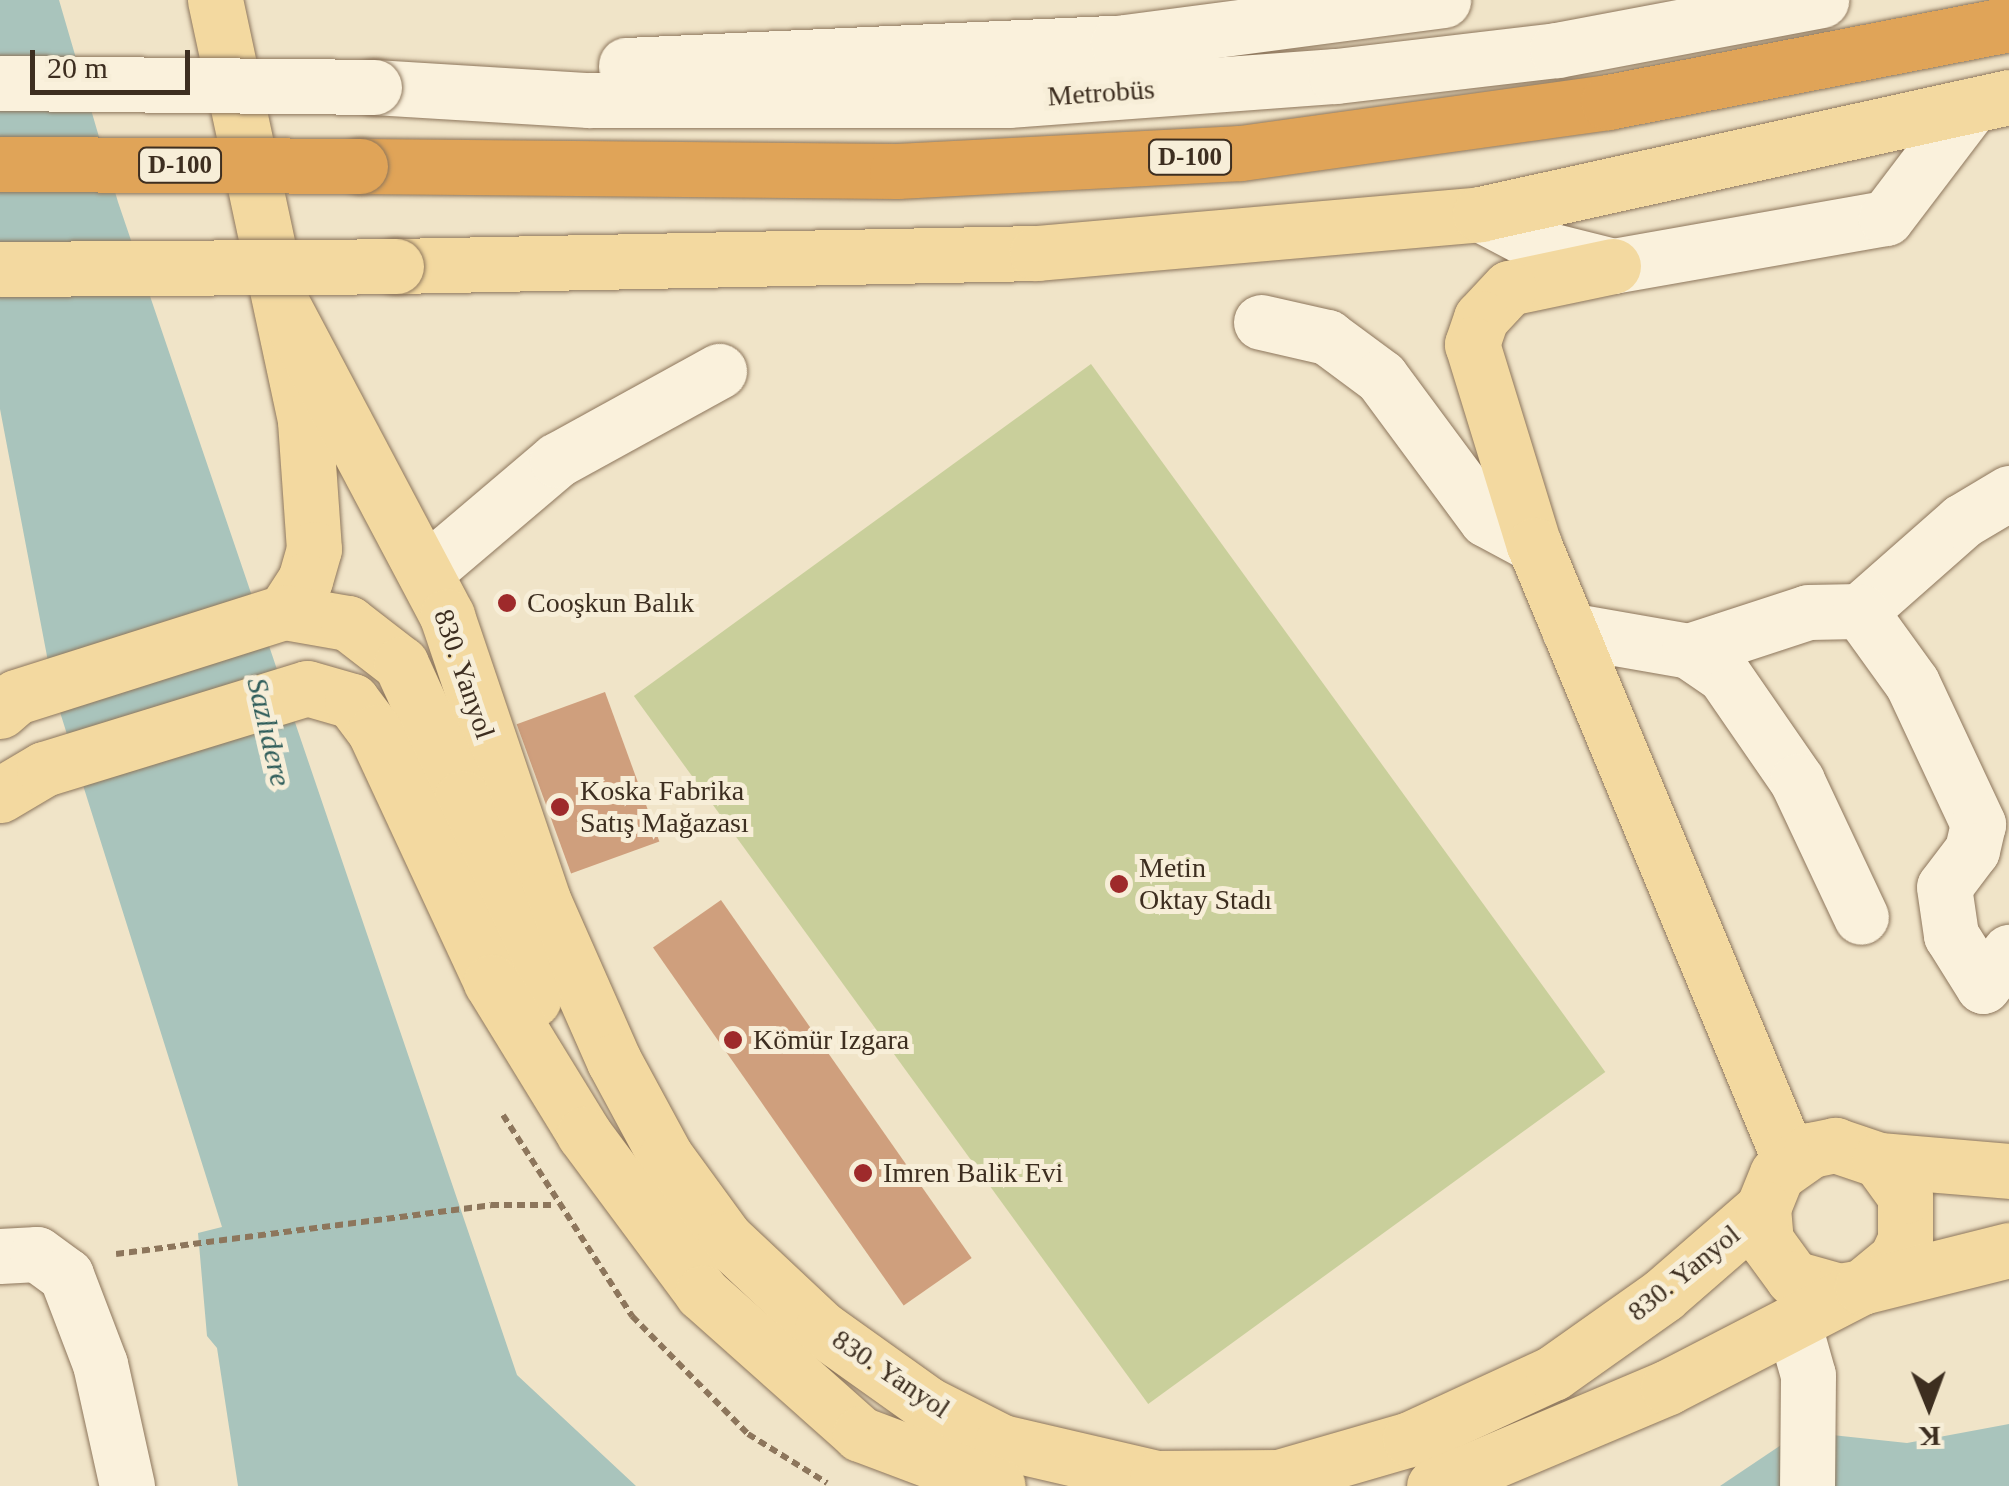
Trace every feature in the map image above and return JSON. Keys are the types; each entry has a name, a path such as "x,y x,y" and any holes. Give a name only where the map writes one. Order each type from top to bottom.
{"highway":[{"name":"D-100","path":"0,164 897,171 1241,153 1608,102 2009,24"}],"main road":[{"path":"214,0 304,420 314,549 305,580 284,612"},
{"path":"0,269 396,266 1037,253 1480,214 1996,106"},
{"path":"1613,266 1509,288 1481,318 1472,344 1534,545 1790,1161 1835,1146 1879,1160 2009,1172"},
{"name":"830. Yanyol","path":"282,304 447,616 543,900 614,1060 666,1157 725,1238 822,1329 928,1404 1002,1442 1157,1478 1279,1476 1410,1439 1553,1372 1663,1296 1762,1208 1790,1161"},
{"path":"5,701 284,612 348,624 401,664 462,798 584,1134"},
{"path":"22,782 306,688 352,701 375,732 491,982 584,1134"},
{"name":"830. Yanyol","path":"584,1134 702,1293 860,1434 998,1486"},
{"path":"1434,1486 1668,1388 1862,1287 1896,1260 1907,1229 1905,1196 1879,1160"},
{"path":"1762,1208 1766,1240 1793,1278 1838,1292 2009,1250"}],"street":[{"name":"Metrobüs","path":"374,87 565,68 1118,44 1443,0"},
{"name":"Metrobüs","path":"0,82 374,87 590,100 1008,100 1336,76 1557,50 1821,0"},
{"path":"1480,214 1549,250 1613,266 1886,218 1996,106"},
{"path":"1262,322 1328,337 1381,377 1486,520 1534,545"},
{"path":"424,572 557,460 719,371"},
{"path":"1689,651 1808,612 1860,611 1962,521 2009,493"},
{"path":"1860,611 1912,683 1978,824 1972,850 1944,887 1951,934 1984,986 2009,952"},
{"path":"1570,630 1689,651 1724,675 1797,780 1861,918"},
{"path":"0,1256 37,1254 66,1276 100,1364 127,1486"},
{"path":"1793,1322 1808,1375 1807,1486"}],"path":[{"path":"163,1244 491,1205 556,1205"}],"green space":[{"name":"Metin Oktay Stadı","path":"1091,364 1605,1072 1148,1404 634,696"}],"water":[{"name":"Sazlıdere","path":"0,0 59,0 118,202 517,1375 636,1486 238,1486 217,1348 207,1336 198,1233 222,1227 54,693 0,409"},
{"path":"2009,1424 2009,1486 1832,1486 1832,1435 1907,1443"},
{"path":"1808,1427 1805,1486 1720,1486"}],"building":[{"path":"605,692 659,841 571,874 517,724"},
{"path":"721,900 972,1258 904,1306 653,948"}],"place":[{"name":"Cooşkun Balık","path":"507,603"},
{"name":"Koska Fabrika Satış Mağazası","path":"560,807"},
{"name":"Metin Oktay Stadı","path":"1119,884"},
{"name":"Kömür Izgara","path":"733,1040"},
{"name":"Imren Balik Evi","path":"863,1173"}]}
